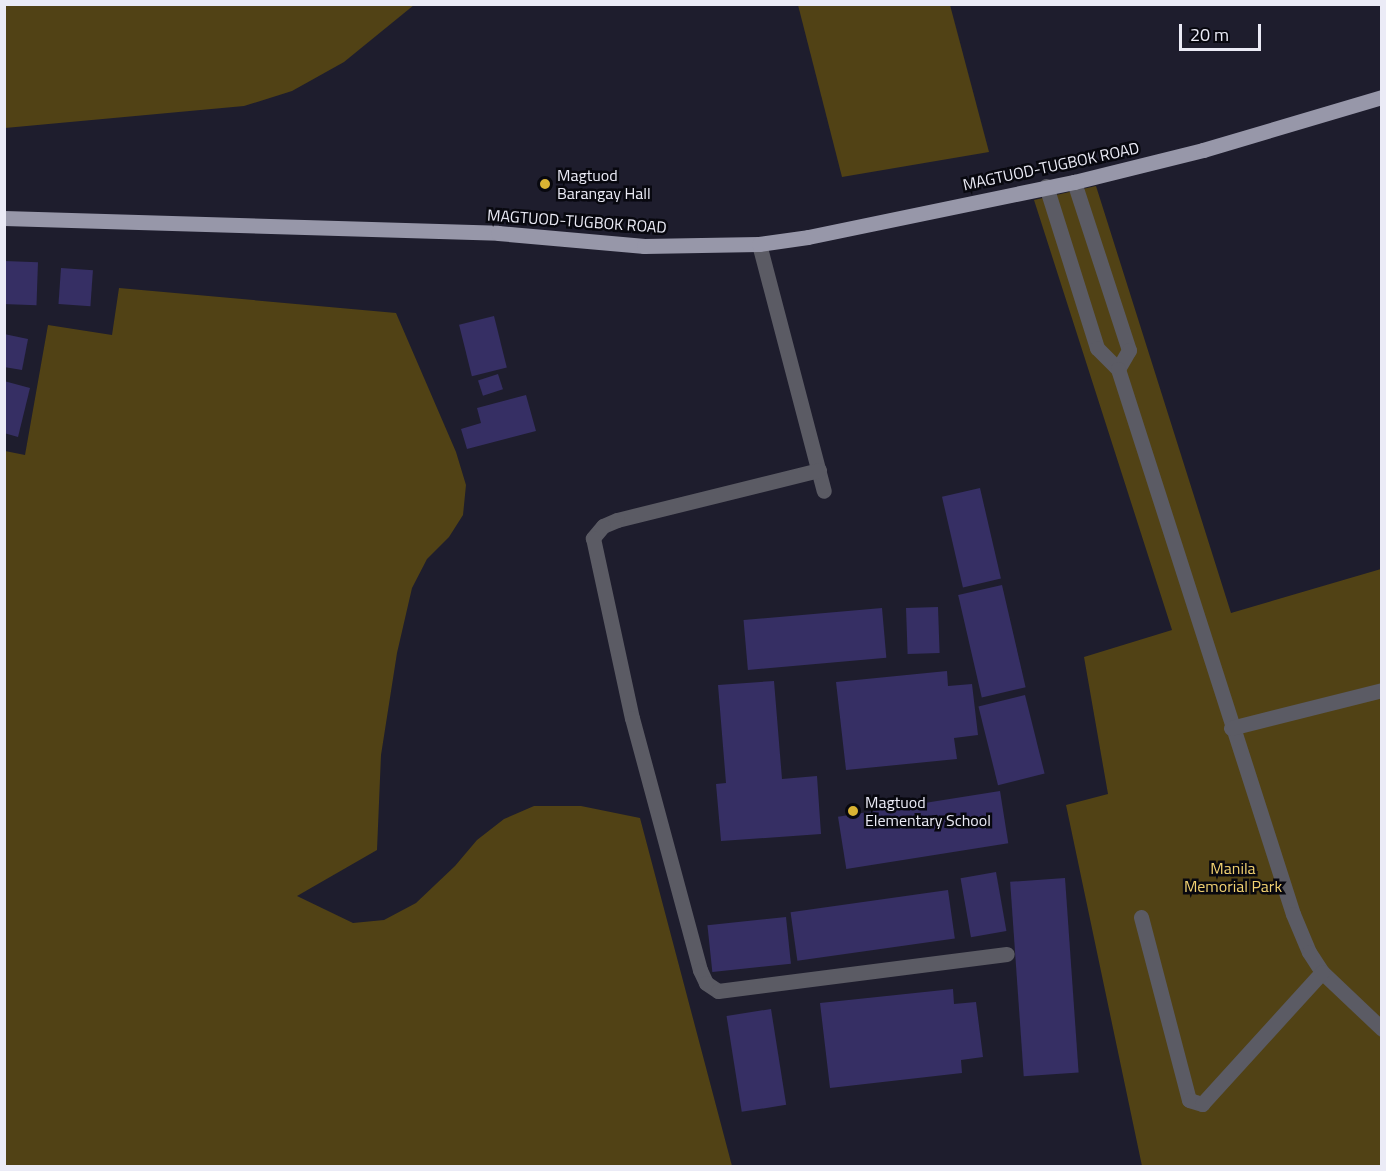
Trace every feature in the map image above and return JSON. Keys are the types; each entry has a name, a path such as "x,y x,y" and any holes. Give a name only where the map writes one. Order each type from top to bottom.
{"main road":[{"name":"MAGTUOD-TUGBOK ROAD","path":"4,218 498,232 644,246 759,244 808,237 1074,182 1203,150 1382,97"}],"street":[{"path":"1074,182 1129,350 1118,369"},
{"path":"1046,186 1097,348 1118,369 1231,728 1293,914 1309,952 1322,972 1382,1029"},
{"path":"759,244 824,491"},
{"path":"819,470 617,520 603,526 593,538 632,718 700,970 706,983 718,991 1007,954"},
{"path":"1231,728 1382,690"},
{"path":"1141,917 1189,1100 1203,1104 1322,972"}],"green space":[{"path":"5,4 414,5 344,62 292,91 244,106 5,128"},
{"path":"798,5 950,5 989,152 842,177"},
{"name":"Manila Memorial Park","path":"1096,186 1231,613 1381,569 1381,1166 1142,1166 1066,805 1108,794 1084,657 1172,630 1034,200"},
{"path":"119,288 396,313 456,452 466,485 463,515 449,537 427,559 412,588 397,653 381,755 377,850 297,896 353,923 384,920 416,903 455,866 477,840 504,819 534,806 581,806 640,818 732,1166 5,1166 5,451 25,455 48,325 112,335"}],"building":[{"path":"4,261 38,262 36,305 4,304"},
{"path":"61,268 93,270 90,306 58,304"},
{"path":"494,316 507,367 472,376 459,325"},
{"path":"4,334 28,339 22,370 4,367"},
{"path":"498,374 503,389 483,396 478,380"},
{"path":"4,381 30,388 18,437 4,433"},
{"path":"526,395 536,431 467,449 461,429 481,423 477,408"},
{"path":"980,488 1001,579 963,587 942,497"},
{"path":"1002,585 1026,687 982,697 958,595"},
{"path":"938,607 940,653 908,654 906,608"},
{"path":"882,608 886,658 748,670 744,620"},
{"path":"947,671 948,686 972,684 978,735 954,738 957,759 846,770 836,682"},
{"path":"774,681 782,779 817,776 821,834 721,841 716,784 726,783 718,685"},
{"path":"1025,695 1045,774 998,785 978,707"},
{"path":"1000,791 1008,843 846,869 838,817"},
{"path":"996,872 1006,931 971,937 961,878"},
{"path":"1065,878 1079,1073 1024,1076 1010,882"},
{"path":"948,890 955,939 797,961 791,912"},
{"path":"786,917 791,964 712,972 707,925"},
{"path":"953,989 954,1004 976,1002 983,1057 961,1060 962,1073 830,1088 820,1003"},
{"path":"771,1009 786,1105 742,1112 727,1016"}],"place":[{"name":"Magtuod Barangay Hall","path":"545,184"},
{"name":"Magtuod Elementary School","path":"853,811"}]}
